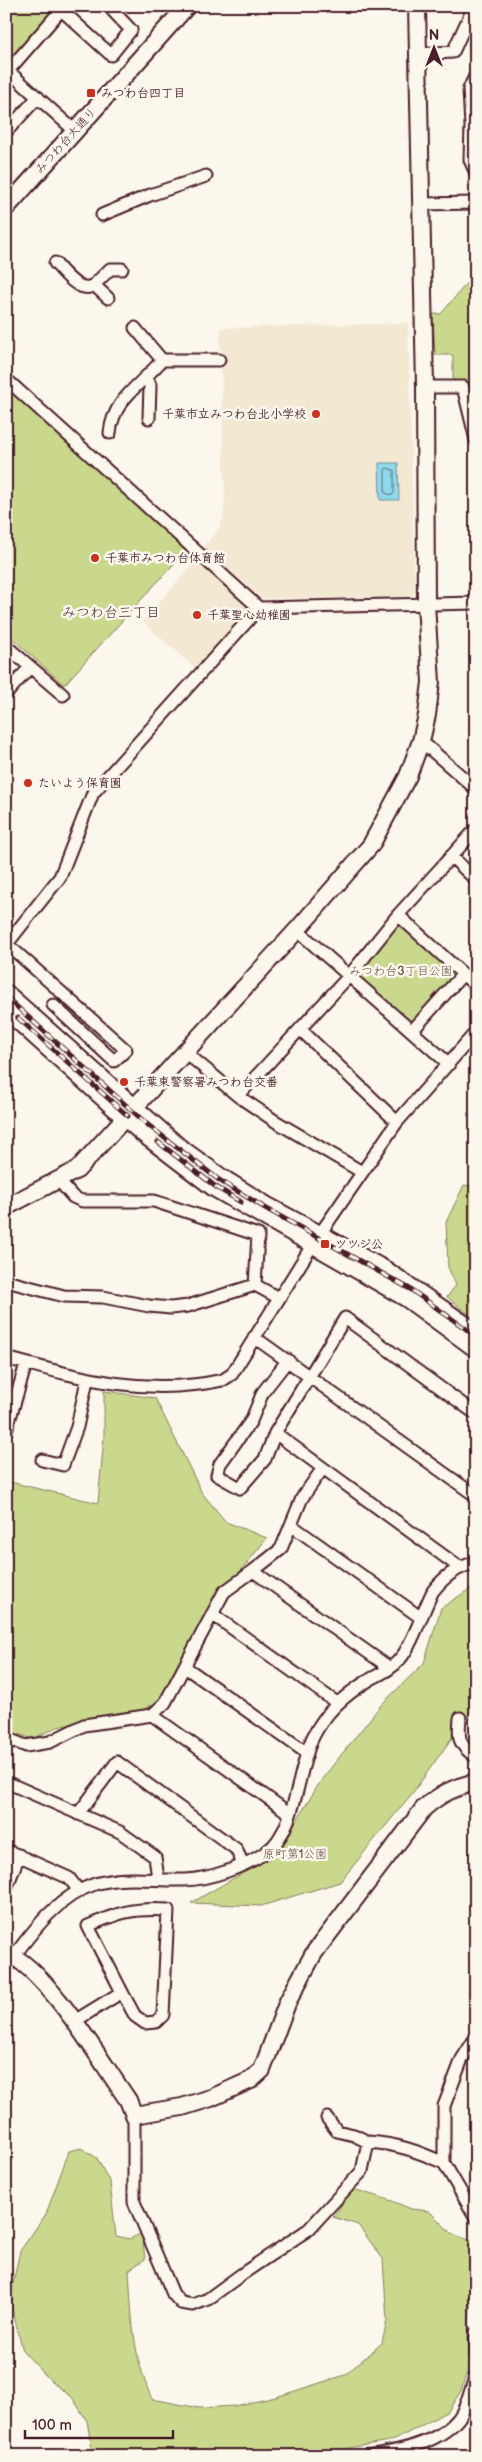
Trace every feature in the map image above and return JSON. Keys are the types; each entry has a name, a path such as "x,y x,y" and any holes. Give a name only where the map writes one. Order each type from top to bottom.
{"street":[{"name":"みつわ台大通り","path":"6,208 187,6"},
{"path":"6,1206 59,1181 77,1170 297,930 370,845 408,776 421,741 427,715 431,682 426,604 425,387 417,6"},
{"path":"418,54 453,52 474,6"},
{"path":"75,131 7,70 59,8 111,55 131,30 113,8"},
{"path":"476,74 470,89 472,126 470,160 476,173"},
{"path":"6,132 38,97"},
{"path":"102,215 150,195 206,176"},
{"path":"421,204 476,203"},
{"path":"55,263 73,282 80,286 94,285 110,269 122,269"},
{"path":"94,285 108,298"},
{"path":"135,328 162,360 219,360"},
{"path":"110,433 111,422 120,401 147,378 162,360"},
{"path":"147,378 150,385 149,418"},
{"path":"6,379 259,608 476,603"},
{"path":"425,387 462,387 476,440"},
{"path":"53,1005 114,1061 126,1050 7,944 60,877 93,793 259,608"},
{"path":"6,646 63,695"},
{"path":"6,694 30,667"},
{"path":"421,741 476,789"},
{"path":"238,1096 350,975 398,915 476,829"},
{"path":"451,856 476,880"},
{"path":"398,915 476,986"},
{"path":"297,930 449,1064"},
{"path":"412,1031 463,974"},
{"path":"6,993 130,1113"},
{"path":"6,1010 130,1113 220,1177 406,1298 476,1349"},
{"path":"300,1029 397,1122"},
{"path":"6,1358 87,1380 138,1387 222,1380 232,1374 254,1336 317,1239 397,1122 476,1032"},
{"path":"186,1052 238,1096 274,1121 362,1172"},
{"path":"59,1181 73,1197 82,1201 154,1201 258,1235 255,1285"},
{"path":"317,1239 386,1270 476,1332"},
{"path":"6,1281 64,1296 103,1297 149,1306 171,1308 188,1306 255,1285 279,1298"},
{"path":"288,1360 263,1392 251,1420 220,1464 217,1475 240,1488 265,1459 275,1433 345,1318 476,1414"},
{"path":"254,1336 476,1496"},
{"path":"6,1431 26,1364"},
{"path":"42,1460 63,1465 77,1427 87,1380"},
{"path":"275,1433 459,1568"},
{"path":"6,1738 26,1746 50,1742 84,1725 152,1715 165,1703 224,1592 280,1549 302,1498 323,1468"},
{"path":"291,1524 420,1617"},
{"path":"368,2142 362,2171 309,2230 208,2299 194,2305 181,2303 173,2294 134,2202 134,2116 128,2100 40,1977 10,1955 51,1912 79,1891 95,1884 130,1878 198,1879 243,1864 268,1852 286,1825 307,1753 316,1731 337,1703 390,1668 400,1659 437,1586 459,1568 476,1563"},
{"path":"253,1571 390,1668"},
{"path":"212,1614 337,1703"},
{"path":"185,1667 307,1753"},
{"path":"152,1715 289,1814"},
{"path":"460,1718 459,1740 464,1750 476,1757"},
{"path":"78,1814 117,1762 236,1849 243,1864"},
{"path":"6,1782 120,1832 155,1857 158,1878"},
{"path":"134,2116 182,2107 211,2098 251,2080 262,2070 288,2001 314,1953 424,1808 436,1797 454,1788 476,1782"},
{"path":"6,1850 69,1878 79,1891"},
{"path":"6,1889 19,1855"},
{"path":"145,1909 168,1910 163,2015 156,2022 145,2023 135,2016 122,1992 88,1926 123,1911 145,1909"},
{"path":"73,2022 122,1992"},
{"path":"476,2037 462,2059 444,2106 444,2163 476,2218"},
{"path":"327,2118 337,2130 368,2142 393,2143 408,2147 444,2163"},
{"path":"476,2333 476,2354"},
{"path":"366,2456 418,2444 444,2432 459,2418 476,2375"}],"shaded area":[{"name":"千葉市立みつわ台北小学校","path":"408,323 415,592 411,597 262,599 203,548 219,528 223,519 225,500 220,328"},
{"name":"千葉聖心幼稚園","path":"198,559 253,608 197,670 142,621"}],"green space":[{"path":"6,6 52,6 58,11 9,66 6,64"},
{"path":"476,272 476,424 465,381 453,381 453,355 435,355 433,314 441,314"},
{"path":"6,387 190,546 64,685 6,633"},
{"name":"みつわ台3丁目公園","path":"393,925 402,925 456,974 415,1024 410,1025 354,976"},
{"path":"464,1185 476,1187 476,1320 447,1297 456,1285 448,1267 446,1222"},
{"path":"104,1391 155,1398 202,1493 226,1522 267,1538 221,1596 159,1701 143,1710 57,1727 33,1739 6,1730 6,1481 98,1503 104,1437"},
{"name":"原町第1公園","path":"476,1585 476,1704 414,1791 340,1882 261,1906 191,1903 276,1854 322,1779 381,1705 424,1663 441,1608"},
{"path":"81,2148 97,2158 110,2183 116,2236 130,2239 142,2233 145,2259 129,2270 130,2287 134,2336 140,2367 152,2399 199,2408 235,2406 276,2397 345,2375 382,2343 387,2321 383,2259 358,2225 333,2217 353,2189 411,2209 429,2211 451,2233 473,2242 476,2277 471,2295 468,2336 472,2356 461,2391 448,2411 395,2440 302,2456 93,2456 87,2421 72,2397 51,2381 23,2351 12,2309 13,2283 20,2251 46,2214 69,2151"}],"water":[{"path":"379,463 398,463 399,500 380,500"}],"railway":[{"path":"6,997 148,1125 219,1180 265,1208 410,1289 476,1336"},
{"path":"18,1018 128,1116"},
{"path":"158,1142 216,1187 241,1202"}],"place":[{"name":"みつわ台四丁目","path":"91,93"},
{"name":"千葉市立みつわ台北小学校","path":"316,414"},
{"name":"千葉市みつわ台体育館","path":"95,558"},
{"name":"千葉聖心幼稚園","path":"197,615"},
{"name":"たいよう保育園","path":"28,783"},
{"name":"千葉東警察署みつわ台交番","path":"124,1082"},
{"name":"ツツジ公","path":"325,1244"}],"district":[{"name":"みつわ台三丁目","path":"111,612"}]}
